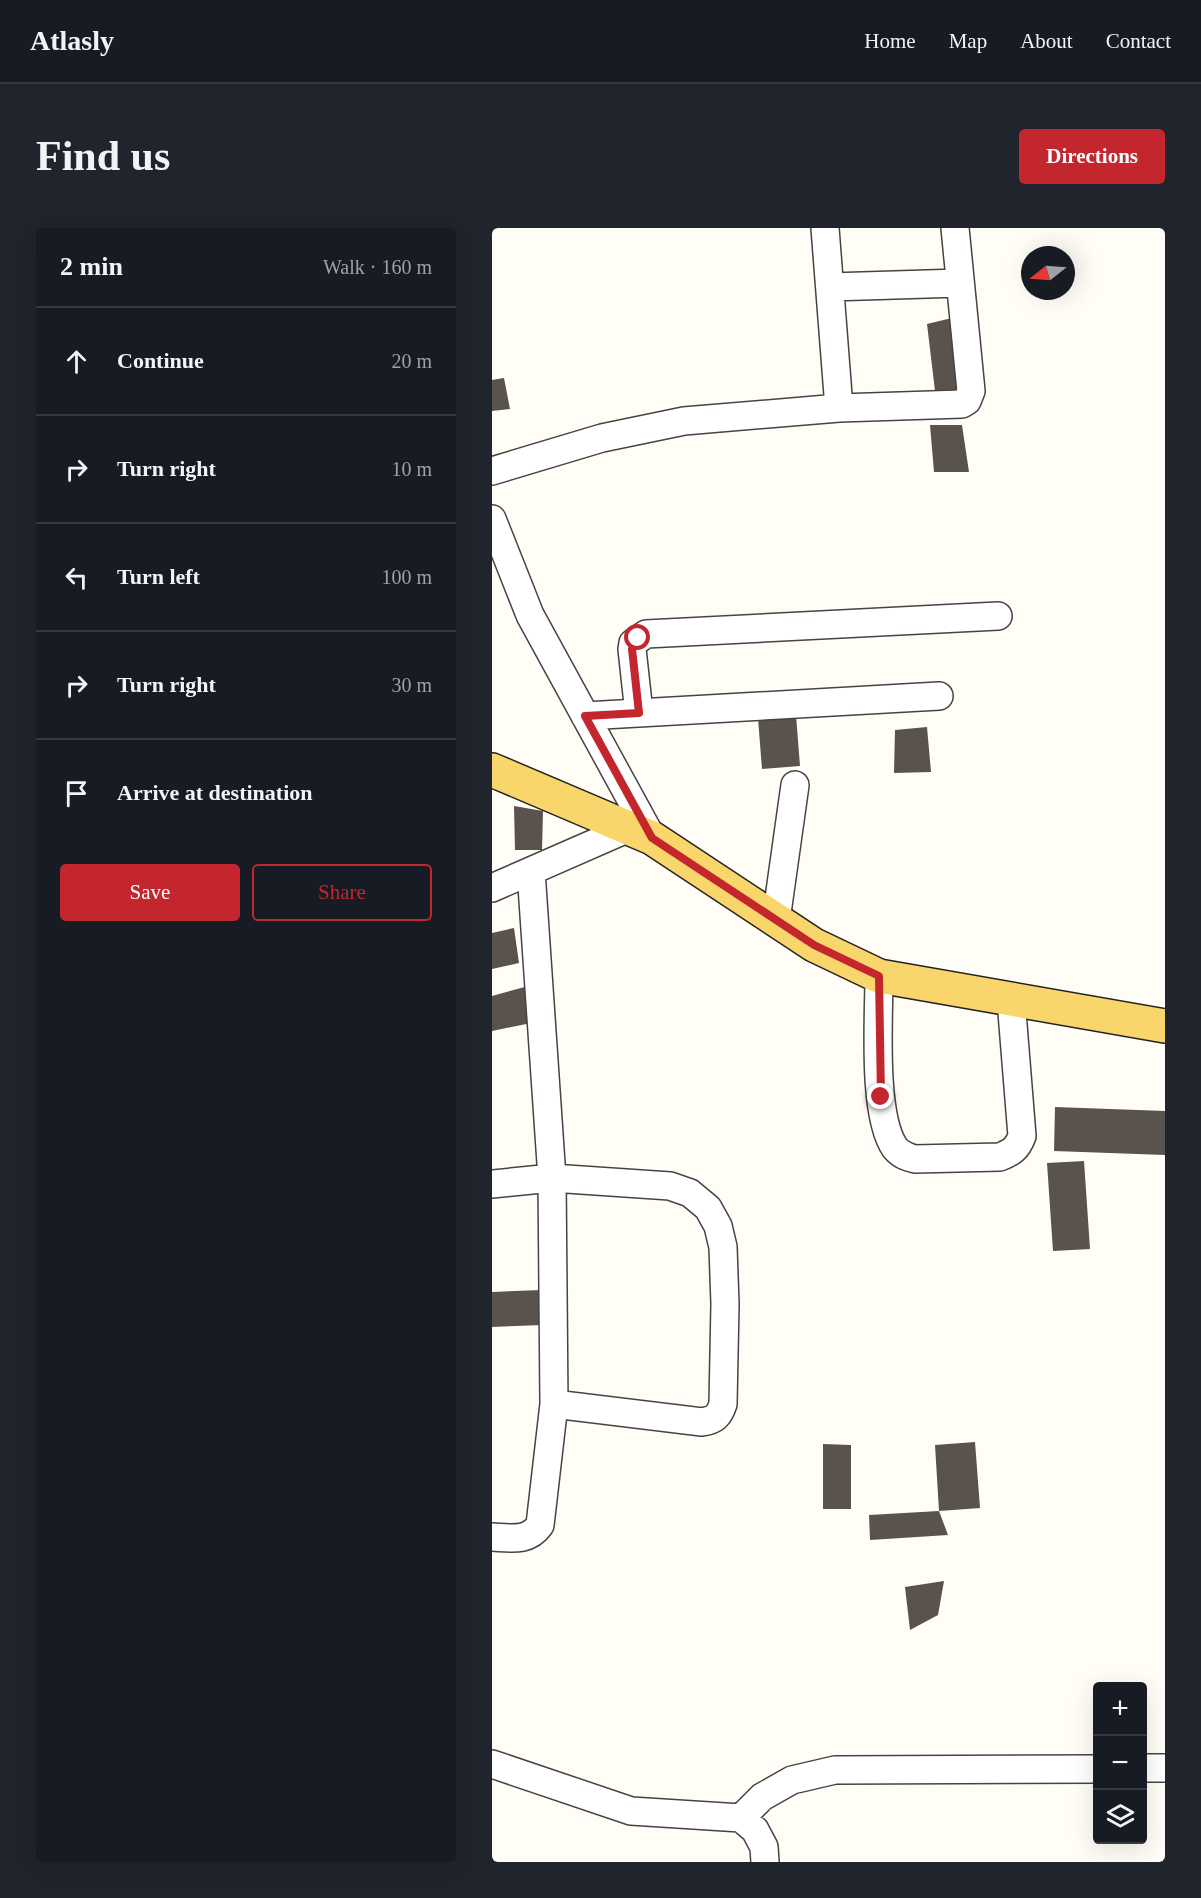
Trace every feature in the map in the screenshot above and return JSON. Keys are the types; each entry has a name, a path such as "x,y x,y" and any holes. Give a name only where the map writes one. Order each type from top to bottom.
{"main road":[{"path":"492,770 640,833 814,945 879,976 1165,1026"}],"street":[{"path":"825,228 839,408"},
{"path":"492,471 648,427 839,408 955,406 967,401 971,392 955,228"},
{"path":"830,287 960,283"},
{"path":"492,888 531,871 640,833 585,716 530,615 493,523"},
{"path":"639,713 632,649 633,643 645,634 998,616"},
{"path":"585,716 939,696"},
{"path":"776,920 795,785"},
{"path":"492,1536 522,1538 533,1534 540,1525 554,1404 552,1178 531,871"},
{"path":"879,976 881,1097 884,1121 896,1149 904,1156 915,1159 999,1157 1018,1146 1022,1136 1011,1000"},
{"path":"492,1184 552,1178 670,1186 690,1193 708,1208 718,1226 723,1247 726,1304 723,1404 720,1415 702,1422 554,1404"},
{"path":"492,1764 631,1811 741,1818 755,1830 764,1847 765,1862"},
{"path":"1147,1768 1165,1768"},
{"path":"741,1818 762,1797 792,1780 835,1770 1093,1769"}],"building":[{"path":"956,317 962,390 935,391 927,324"},
{"path":"504,378 510,409 492,411 492,380"},
{"path":"930,425 962,425 969,472 934,472"},
{"path":"796,715 800,766 762,769 758,718"},
{"path":"927,727 931,772 894,773 895,730"},
{"path":"514,806 543,811 542,850 515,850"},
{"path":"514,928 519,963 492,969 492,933"},
{"path":"532,985 536,1022 492,1031 492,996"},
{"path":"1055,1107 1165,1111 1165,1155 1054,1151"},
{"path":"1084,1161 1090,1249 1053,1251 1047,1163"},
{"path":"542,1290 543,1325 492,1327 492,1292"},
{"path":"975,1442 980,1508 939,1511 935,1445"},
{"path":"823,1444 851,1445 851,1509 823,1509"},
{"path":"939,1511 948,1535 870,1540 869,1515"},
{"path":"944,1581 938,1615 910,1630 905,1587"}],"route":[{"path":"638,638 633,643 632,649 639,713 585,716 652,838 814,945 879,976 881,1097"}]}
